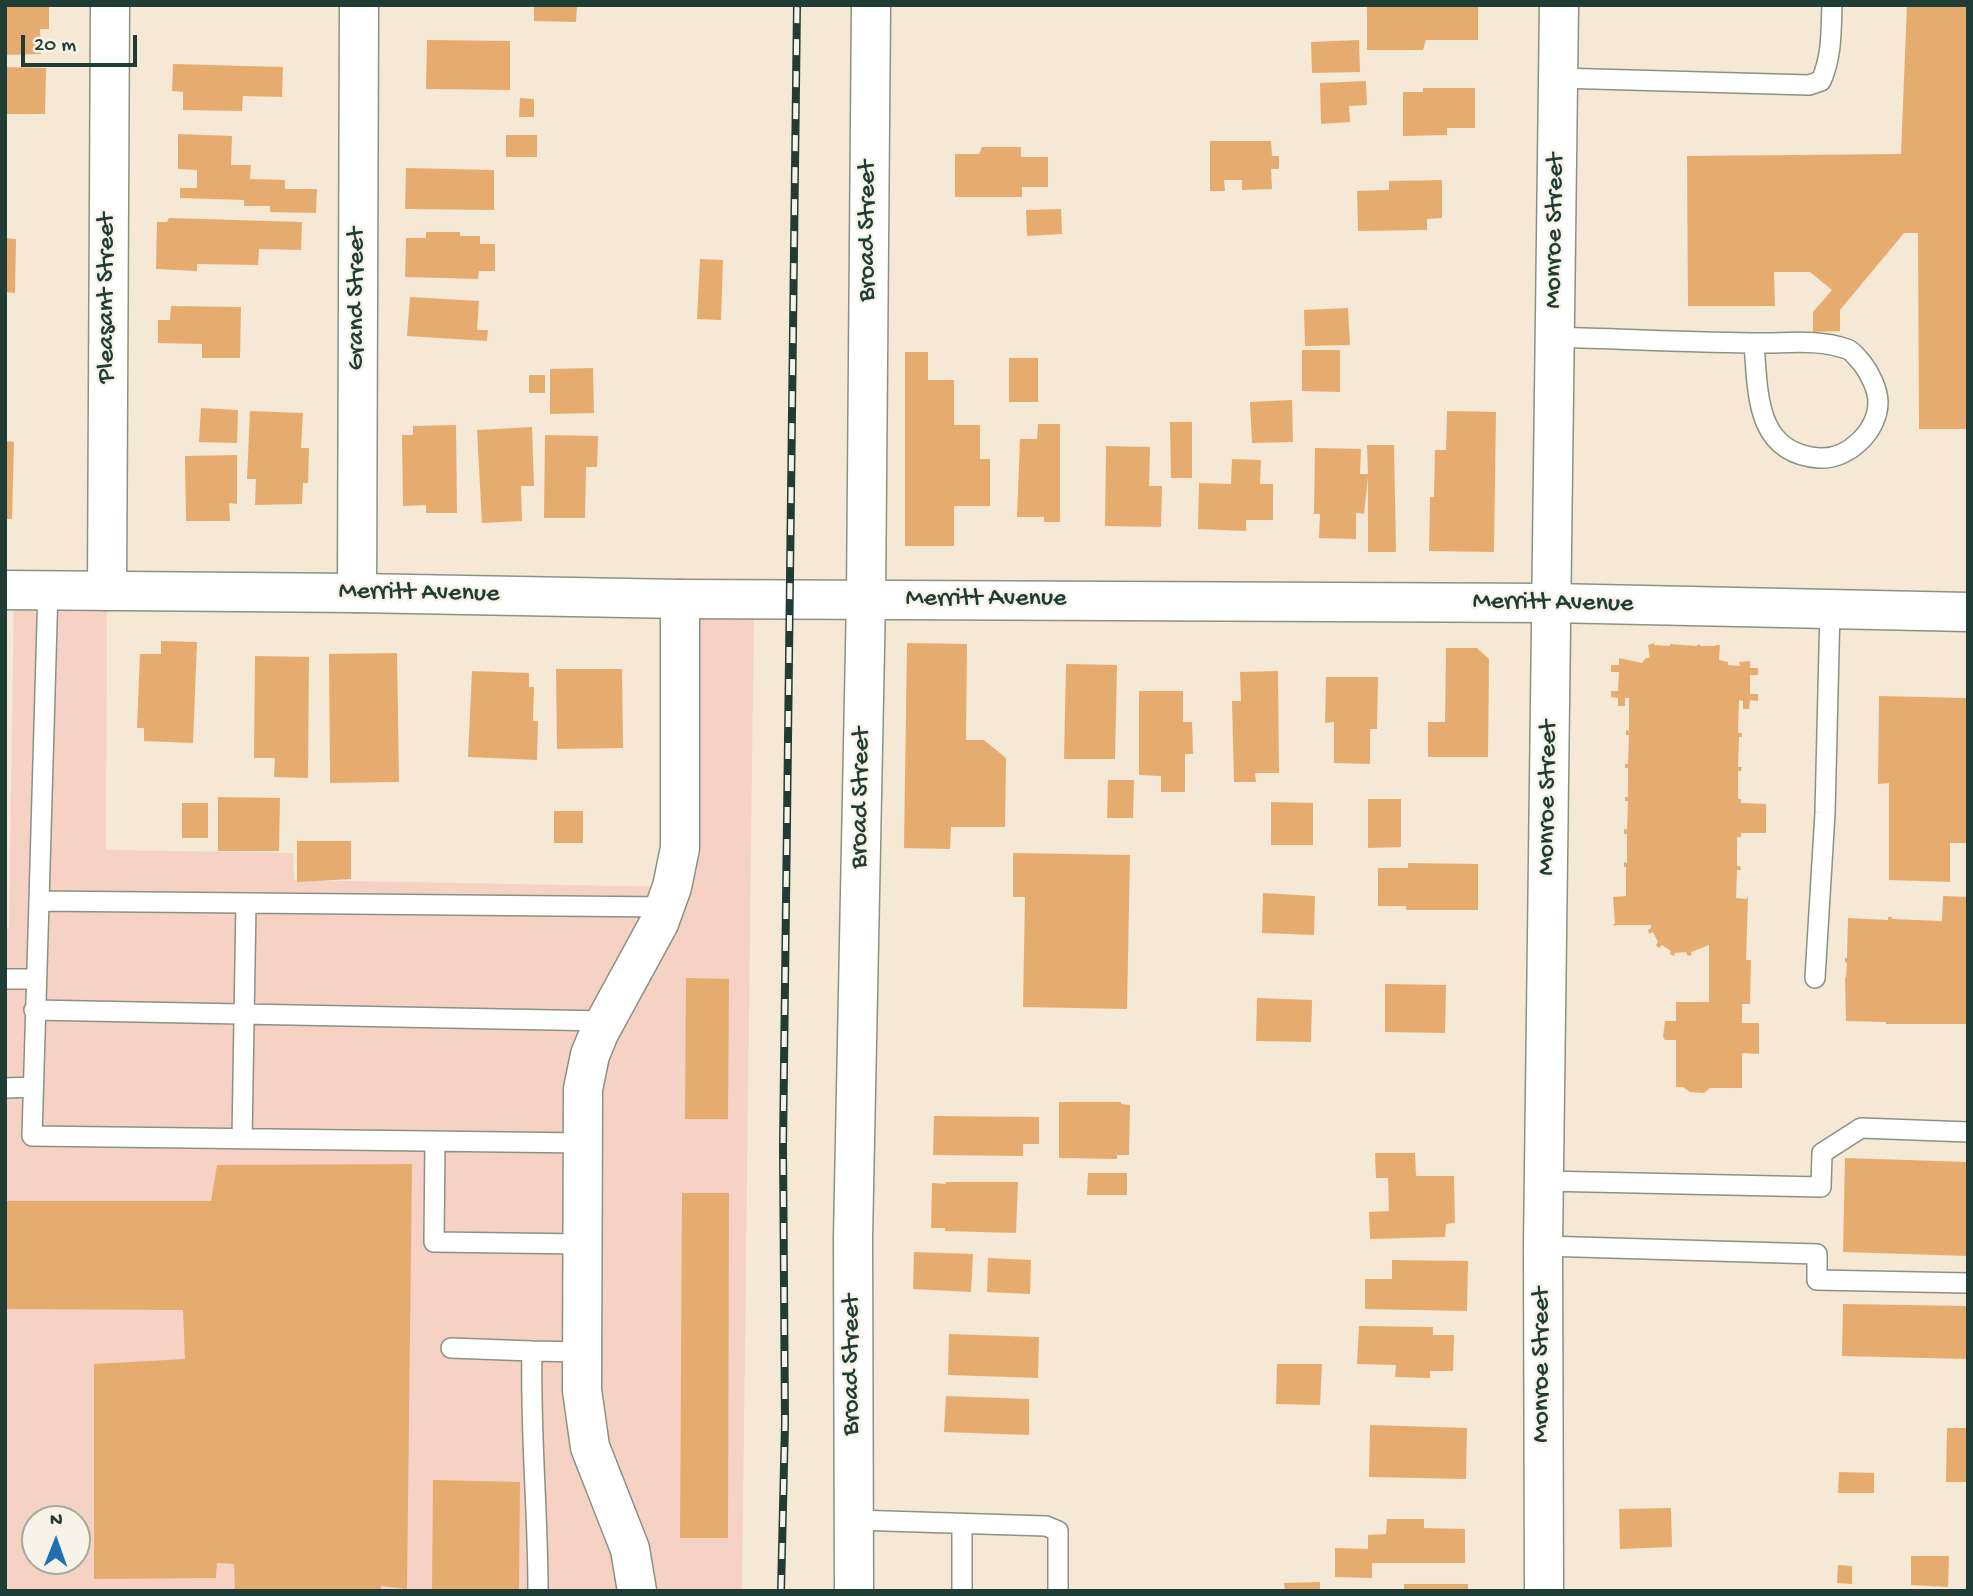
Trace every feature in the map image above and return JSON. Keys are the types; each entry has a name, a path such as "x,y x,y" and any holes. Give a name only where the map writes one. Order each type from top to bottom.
{"street":[{"name":"Pleasant Street","path":"107,591 110,5"},
{"name":"Grand Street","path":"357,593 359,5"},
{"name":"Broad Street","path":"854,1591 853,1238 866,599 871,5"},
{"name":"Monroe Street","path":"1544,1591 1543,1246 1559,5"},
{"name":"Merritt Avenue","path":"5,590 48,588 680,599 1551,603 1968,612"},
{"path":"637,1591 629,1549 590,1447 582,1390 585,1077 590,1055 605,1021 659,923 672,887 680,848 680,599"}],"lane":[{"path":"1558,78 1809,85 1821,81 1828,67 1832,5"},
{"path":"1554,337 1754,344 1821,343 1850,350 1869,372 1878,402 1872,422 1858,446 1843,454 1824,458 1802,457 1784,448 1770,433 1760,411 1754,344"},
{"path":"48,588 32,1136 583,1143"},
{"path":"1815,978 1825,813 1830,609"},
{"path":"39,901 664,907"},
{"path":"242,1139 246,903"},
{"path":"5,979 35,979"},
{"path":"34,1010 605,1021"},
{"path":"5,1088 33,1087"},
{"path":"1544,1181 1821,1187 1822,1153 1861,1128 1968,1132"},
{"path":"435,1141 434,1242 582,1244"},
{"path":"1543,1246 1818,1254 1817,1280 1968,1283"},
{"path":"451,1348 582,1352"},
{"path":"532,1352 531,1404 538,1530 538,1591"},
{"path":"854,1520 1046,1526 1058,1531 1058,1591"},
{"path":"962,1524 962,1591"}],"shaded area":[{"path":"14,590 107,591 106,850 293,853 294,880 672,887 680,599 754,599 742,1591 5,1591 5,928 9,928"}],"building":[{"path":"5,5 49,5 49,29 40,29 41,54 5,55"},
{"path":"534,5 577,5 576,22 534,21"},
{"path":"1367,5 1478,5 1478,40 1426,40 1423,50 1367,50"},
{"path":"1907,5 1968,5 1968,429 1919,429 1918,233 1904,233 1840,310 1840,331 1813,332 1813,312 1832,290 1810,272 1774,272 1775,306 1688,306 1687,156 1901,154"},
{"path":"427,40 510,41 510,90 426,89"},
{"path":"1359,40 1360,72 1312,73 1311,42"},
{"path":"173,64 283,67 282,97 243,96 242,111 183,110 183,92 172,91"},
{"path":"5,67 46,68 45,114 5,114"},
{"path":"1366,81 1367,105 1349,106 1350,122 1321,124 1320,83"},
{"path":"1423,88 1475,88 1475,128 1447,128 1447,135 1403,136 1403,92 1423,92"},
{"path":"520,98 534,99 534,117 519,117"},
{"path":"178,134 232,136 231,165 251,165 250,179 285,180 285,189 317,189 316,213 270,212 270,206 244,206 244,200 180,198 180,188 197,188 197,170 178,169"},
{"path":"506,135 537,135 537,157 506,157"},
{"path":"1210,141 1271,141 1272,156 1279,156 1279,169 1271,169 1272,189 1242,190 1242,180 1224,180 1225,191 1210,191"},
{"path":"982,147 1021,147 1021,157 1048,157 1048,187 1022,187 1022,197 955,197 955,154 979,154"},
{"path":"406,168 494,170 494,210 405,209"},
{"path":"1442,180 1442,218 1427,219 1427,230 1358,231 1357,191 1389,190 1389,181"},
{"path":"1061,209 1062,234 1027,236 1026,210"},
{"path":"169,218 302,222 301,250 259,249 258,265 197,264 197,271 156,269 157,222 167,222"},
{"path":"426,232 460,232 460,236 480,236 480,244 495,244 495,271 479,271 478,279 405,277 406,238 426,238"},
{"path":"5,238 16,239 15,293 5,292"},
{"path":"700,259 723,260 721,320 697,319"},
{"path":"410,297 479,301 477,330 488,330 487,341 407,336"},
{"path":"171,306 241,307 240,358 202,358 202,344 158,343 158,320 170,320"},
{"path":"1348,308 1350,345 1305,346 1304,310"},
{"path":"1302,350 1340,350 1340,392 1302,391"},
{"path":"905,352 928,352 928,380 954,380 954,425 980,425 980,459 990,459 990,506 954,506 954,546 905,546"},
{"path":"1009,358 1038,358 1038,402 1009,402"},
{"path":"593,368 594,413 550,414 550,369"},
{"path":"529,375 545,375 545,393 529,393"},
{"path":"1292,400 1293,442 1252,443 1250,402"},
{"path":"201,408 238,410 237,443 199,442"},
{"path":"250,411 303,413 301,448 309,448 308,483 303,483 302,504 255,505 256,479 247,479"},
{"path":"1447,411 1496,412 1494,552 1429,551 1430,497 1434,497 1435,450 1446,450"},
{"path":"1170,422 1192,422 1192,478 1171,478"},
{"path":"1038,424 1060,424 1060,522 1044,522 1044,517 1017,517 1020,439 1037,439"},
{"path":"456,425 457,513 426,513 426,505 403,506 402,435 413,435 413,426"},
{"path":"532,427 534,486 521,486 522,521 482,523 477,430"},
{"path":"545,435 598,436 597,467 586,467 585,518 544,518"},
{"path":"5,441 14,442 12,519 5,519"},
{"path":"1367,445 1394,445 1396,552 1368,552 1368,477 1364,514 1356,513 1356,539 1319,538 1320,514 1314,514 1315,448 1361,449 1360,474 1368,474"},
{"path":"1106,446 1150,447 1149,486 1162,486 1161,527 1105,526"},
{"path":"237,455 237,504 229,503 230,521 186,521 185,456"},
{"path":"1232,459 1261,460 1260,484 1273,484 1273,520 1246,520 1246,531 1198,529 1199,483 1231,484"},
{"path":"161,641 197,642 193,743 144,741 144,728 137,728 140,654 161,654"},
{"path":"907,643 967,644 966,740 984,740 1006,758 1005,827 951,827 950,849 904,848"},
{"path":"1655,643 1654,645 1670,646 1720,645 1719,660 1728,662 1728,665 1740,666 1739,662 1750,661 1750,668 1758,668 1758,675 1750,675 1750,694 1758,694 1758,701 1750,700 1749,709 1743,709 1743,701 1739,700 1738,733 1742,733 1742,737 1739,737 1738,767 1742,767 1741,771 1738,771 1738,799 1741,799 1741,803 1766,804 1766,833 1741,833 1741,837 1737,837 1737,866 1740,866 1741,870 1737,870 1736,898 1748,897 1746,960 1751,960 1750,1004 1742,1004 1742,1023 1759,1023 1759,1054 1742,1053 1742,1088 1710,1088 1704,1093 1676,1087 1676,1040 1665,1040 1663,1037 1665,1021 1676,1021 1676,1002 1709,1002 1709,945 1691,952 1692,955 1688,956 1686,952 1675,953 1674,956 1662,945 1659,948 1656,945 1658,942 1653,932 1649,934 1648,930 1651,925 1613,925 1613,897 1626,896 1624,862 1627,863 1627,834 1624,834 1624,829 1627,830 1628,801 1625,801 1625,797 1628,797 1628,768 1625,768 1625,764 1628,764 1629,735 1626,735 1626,730 1629,731 1629,698 1625,698 1625,706 1618,706 1618,698 1611,697 1611,691 1618,691 1619,672 1611,672 1611,665 1619,665 1619,658 1642,663 1646,658 1650,658 1648,645"},
{"path":"1446,648 1477,648 1489,659 1488,757 1428,757 1428,722 1445,722"},
{"path":"397,653 399,782 330,783 329,654"},
{"path":"255,656 309,657 308,778 274,777 275,758 254,758"},
{"path":"1066,664 1117,665 1115,759 1064,759"},
{"path":"556,669 622,669 623,748 557,749"},
{"path":"472,671 529,673 529,687 534,687 533,721 538,721 537,760 468,757"},
{"path":"1278,671 1279,773 1255,773 1256,782 1234,782 1232,701 1241,701 1240,672"},
{"path":"1326,677 1378,677 1377,729 1370,729 1370,764 1334,763 1334,722 1325,723"},
{"path":"1139,691 1183,691 1183,722 1192,722 1193,754 1185,754 1185,792 1161,792 1161,776 1139,775"},
{"path":"1879,696 1968,698 1968,843 1950,843 1950,882 1889,880 1889,783 1878,784"},
{"path":"1108,780 1134,780 1133,818 1107,818"},
{"path":"218,797 280,798 279,851 218,851"},
{"path":"1368,799 1401,799 1401,847 1368,848"},
{"path":"1271,802 1313,803 1313,845 1271,845"},
{"path":"182,803 208,803 208,838 182,838"},
{"path":"554,811 583,811 583,843 554,843"},
{"path":"297,841 351,841 351,879 297,882"},
{"path":"1013,853 1130,855 1127,1009 1023,1007 1025,897 1013,897"},
{"path":"1408,863 1478,864 1478,910 1406,910 1406,906 1378,906 1378,868 1408,868"},
{"path":"1263,893 1315,896 1314,935 1262,933"},
{"path":"1943,896 1968,897 1968,1024 1846,1021 1845,958 1848,918 1888,920 1888,917 1892,917 1942,921"},
{"path":"686,978 729,979 728,1119 685,1119"},
{"path":"1385,984 1446,985 1445,1033 1385,1032"},
{"path":"1257,998 1312,1000 1311,1042 1256,1041"},
{"path":"1059,1102 1121,1102 1130,1105 1129,1155 1117,1155 1117,1159 1059,1158"},
{"path":"934,1116 1039,1117 1039,1144 1023,1144 1023,1156 933,1155"},
{"path":"1375,1153 1415,1153 1416,1176 1454,1176 1455,1223 1446,1224 1445,1237 1370,1239 1369,1212 1389,1211 1388,1178 1376,1178"},
{"path":"1845,1158 1968,1162 1968,1256 1843,1252"},
{"path":"412,1164 407,1589 381,1586 381,1591 235,1591 234,1564 217,1563 216,1578 94,1579 94,1364 185,1359 183,1310 5,1309 5,1201 211,1201 217,1165"},
{"path":"1088,1173 1127,1173 1127,1195 1087,1195"},
{"path":"1018,1182 1016,1233 945,1231 945,1228 931,1228 932,1183"},
{"path":"682,1193 729,1193 728,1538 680,1538"},
{"path":"914,1252 973,1254 971,1292 913,1289"},
{"path":"988,1258 1031,1260 1030,1294 987,1292"},
{"path":"1392,1260 1468,1261 1467,1311 1365,1309 1365,1279 1392,1279"},
{"path":"1843,1304 1968,1306 1968,1359 1842,1356"},
{"path":"1359,1326 1433,1327 1433,1335 1454,1335 1453,1371 1430,1371 1430,1378 1395,1377 1396,1365 1357,1364"},
{"path":"949,1334 1039,1337 1038,1378 948,1375"},
{"path":"1277,1364 1322,1364 1320,1405 1276,1404"},
{"path":"946,1396 1029,1399 1029,1435 944,1432"},
{"path":"1370,1425 1467,1428 1466,1479 1369,1477"},
{"path":"1947,1428 1968,1428 1968,1482 1946,1482"},
{"path":"1839,1472 1874,1473 1874,1493 1838,1493"},
{"path":"433,1480 520,1482 519,1591 432,1591"},
{"path":"1671,1508 1672,1547 1620,1549 1619,1509"},
{"path":"1387,1519 1424,1519 1424,1528 1465,1529 1465,1563 1372,1563 1372,1578 1335,1577 1335,1548 1368,1549 1368,1535 1386,1534"},
{"path":"1911,1556 1949,1556 1948,1587 1911,1585"},
{"path":"1838,1565 1852,1566 1852,1584 1837,1583"},
{"path":"1320,1582 1320,1591 1285,1591 1284,1583"},
{"path":"1404,1584 1468,1584 1468,1591 1404,1591"}],"railway":[{"path":"781,1591 785,1423 783,1147 797,5"}]}
